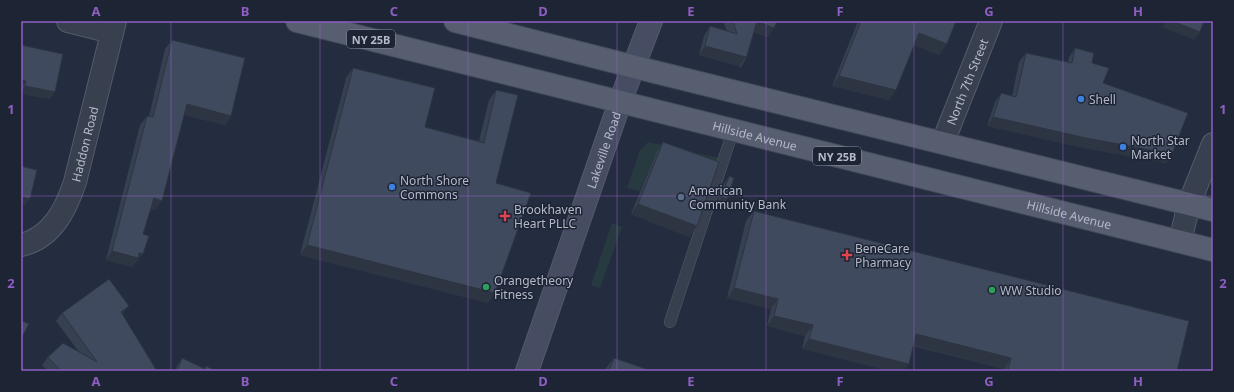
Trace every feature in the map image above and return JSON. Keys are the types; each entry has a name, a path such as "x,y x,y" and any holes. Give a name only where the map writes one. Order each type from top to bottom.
{"main road":[{"name":"Hillside Avenue","path":"297,21 1213,250"},
{"path":"455,21 1213,210"},
{"name":"Lakeville Road","path":"527,371 620,102 635,67 651,21"}],"street":[{"path":"68,21 114,27"},
{"name":"North 7th Street","path":"943,142 991,21"},
{"name":"Haddon Road","path":"21,245 41,236 56,222 68,205 114,27"},
{"path":"1180,241 1189,204 1213,144"}],"lane":[{"path":"670,322 733,131"}],"shaded area":[{"path":"648,142 720,158 707,170 656,153 640,191 627,188 640,150"},
{"path":"612,223 622,227 600,288 591,285"}],"building":[{"path":"733,21 757,21 746,59 746,57 705,46 710,26 737,34"},
{"path":"757,21 777,21 774,28"},
{"path":"861,21 956,21 947,44 919,33 896,90 839,76"},
{"path":"1172,21 1204,21 1200,32"},
{"path":"172,40 245,58 231,116 187,104 162,201 154,198 143,234 149,236 143,254 139,253 138,258 112,251 147,116 153,117"},
{"path":"21,45 63,54 55,92 25,86 26,81 21,80"},
{"path":"1075,48 1094,53 1092,63 1109,68 1103,83 1188,113 1172,154 1086,138 993,117 1001,93 1016,97 1026,53 1072,63"},
{"name":"North Shore Commons","path":"353,68 435,88 425,127 484,143 496,90 518,95 496,183 531,193 495,293 307,245"},
{"name":"American Community Bank","path":"663,142 719,162 697,226 638,204"},
{"path":"21,166 37,170 30,199 21,197"},
{"path":"729,176 734,178 727,199 722,197"},
{"path":"754,211 1189,321 1177,371 1008,371 1011,358 916,334 909,364 809,339 813,325 774,316 778,299 734,288"},
{"path":"109,279 129,306 121,312 157,371 59,371 60,370 48,357 63,343 97,362 62,313"},
{"path":"21,320 29,324 21,339"},
{"path":"182,358 205,369 206,366 216,371 177,371"},
{"path":"614,358 652,371 609,371"}],"place":[{"name":"Shell","path":"1081,99"},
{"name":"North Star Market","path":"1123,147"},
{"name":"North Shore Commons","path":"392,187"},
{"name":"American Community Bank","path":"681,197"},
{"name":"Brookhaven Heart PLLC","path":"505,216"},
{"name":"BeneCare Pharmacy","path":"847,255"},
{"name":"Orangetheory Fitness","path":"486,287"},
{"name":"WW Studio","path":"992,290"}]}
